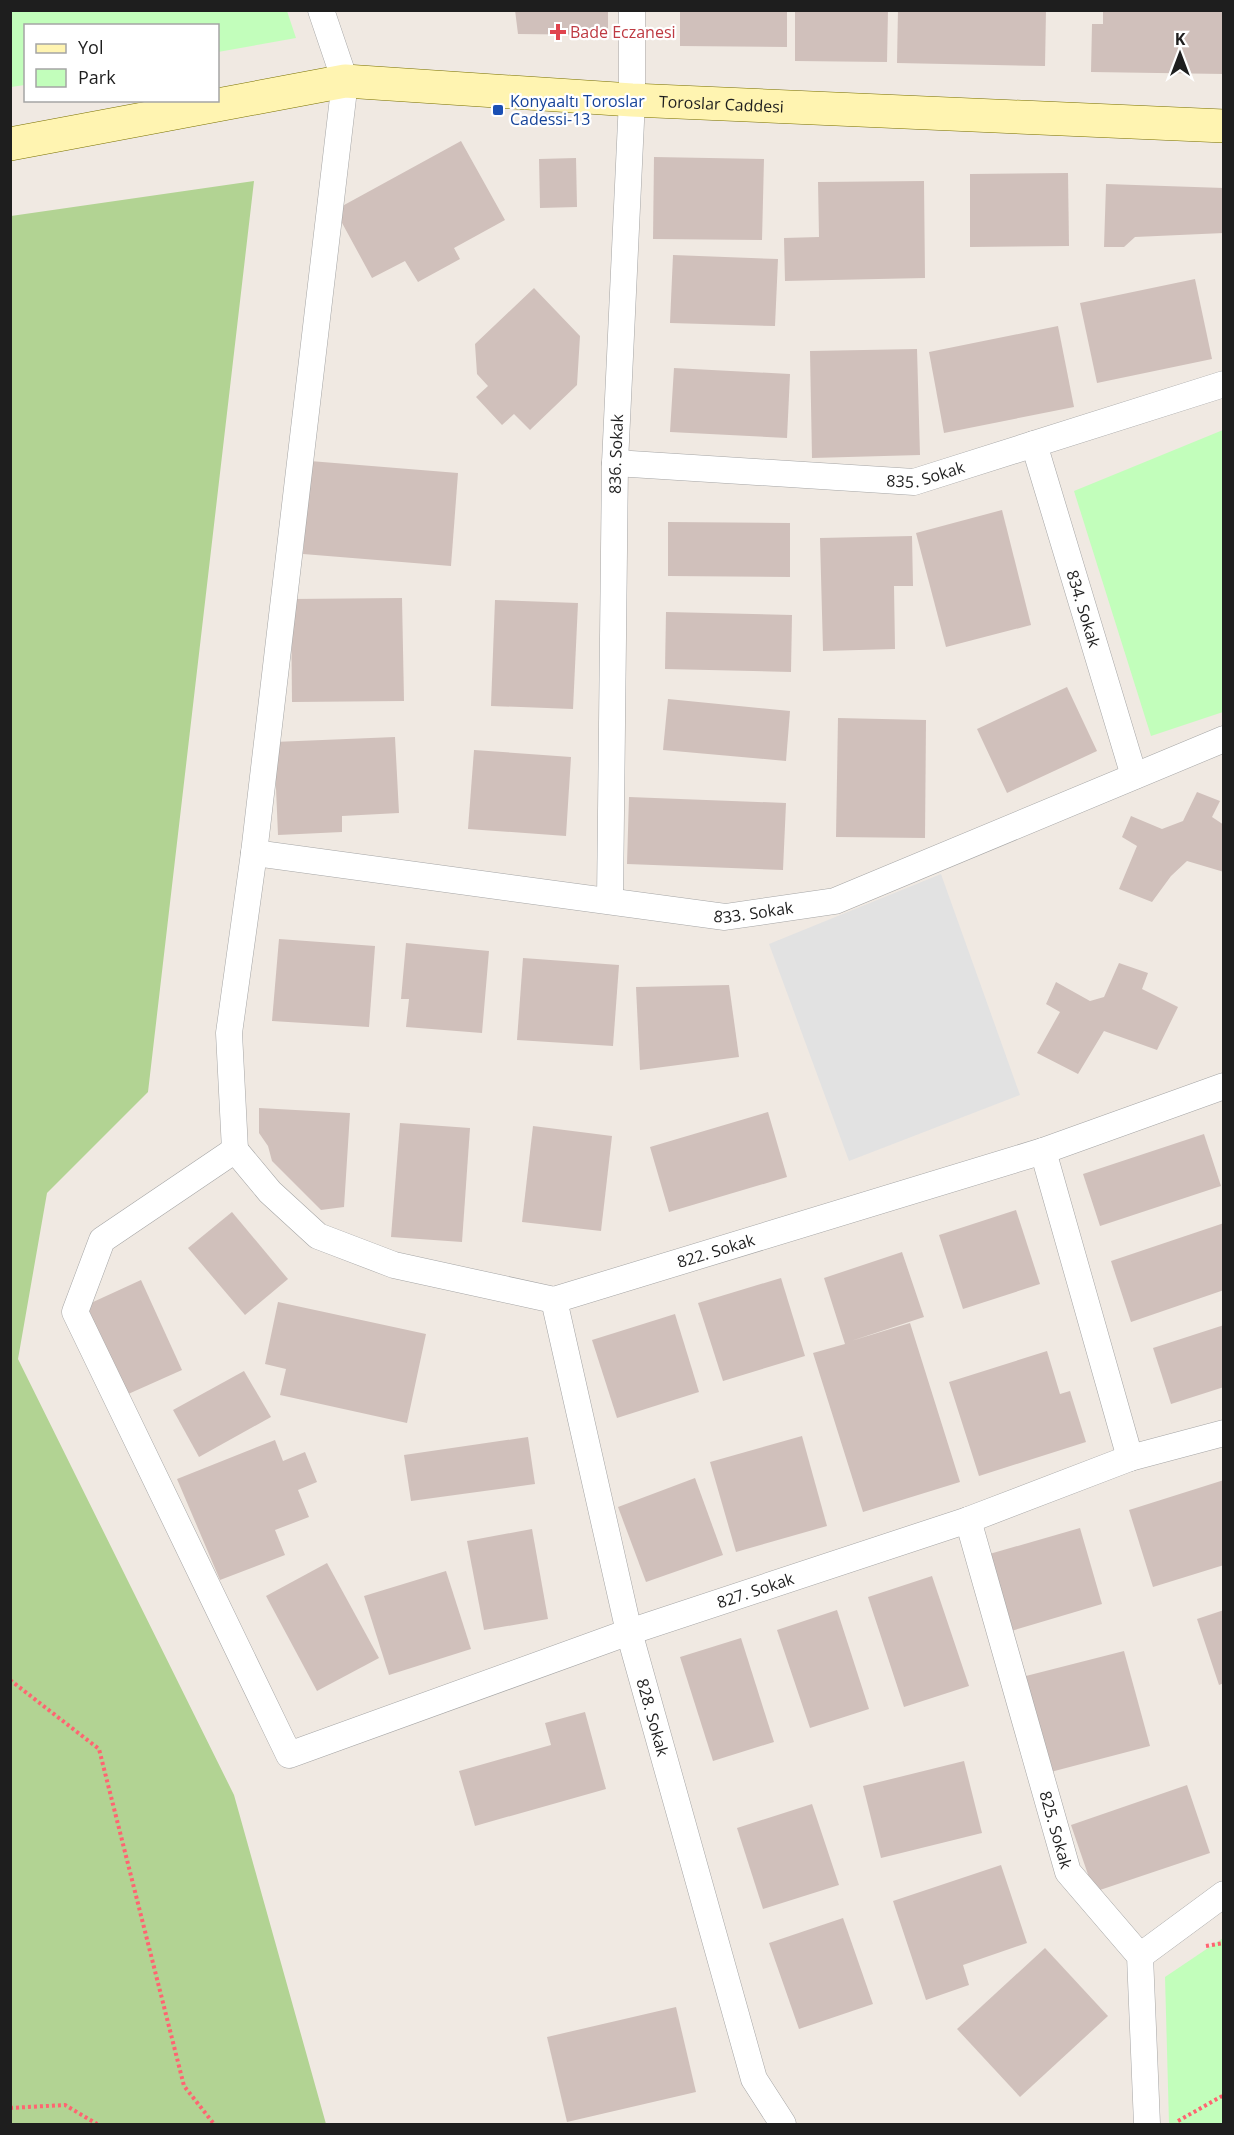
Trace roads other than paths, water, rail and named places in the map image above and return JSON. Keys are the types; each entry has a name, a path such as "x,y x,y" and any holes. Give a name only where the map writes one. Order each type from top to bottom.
{"street":[{"path":"235,1150 229,1033 254,852 345,81 321,10"},
{"name":"836. Sokak","path":"610,900 615,463 632,100 632,10"},
{"name":"Toroslar Caddesi","path":"10,144 345,81 632,100 1224,126"},
{"name":"835. Sokak","path":"615,463 914,482 1224,384"},
{"name":"834. Sokak","path":"1034,444 1134,776"},
{"name":"833. Sokak","path":"254,852 725,917 835,901 1224,740"},
{"name":"822. Sokak","path":"235,1150 270,1192 318,1236 394,1265 554,1300 1043,1151 1224,1086"},
{"name":"827. Sokak","path":"235,1150 102,1240 75,1312 289,1755 629,1632 968,1521 1130,1458 1224,1433"},
{"path":"1043,1151 1130,1458"},
{"name":"828. Sokak","path":"554,1300 629,1632 754,2079 783,2124"},
{"name":"825. Sokak","path":"968,1521 1068,1872 1140,1956"},
{"path":"1147,2124 1140,1956 1224,1894"}],"place":[{"name":"Bade Eczanesi","path":"558,32"},
{"name":"Konyaaltı Toroslar Cadessi-13","path":"498,110"}]}
